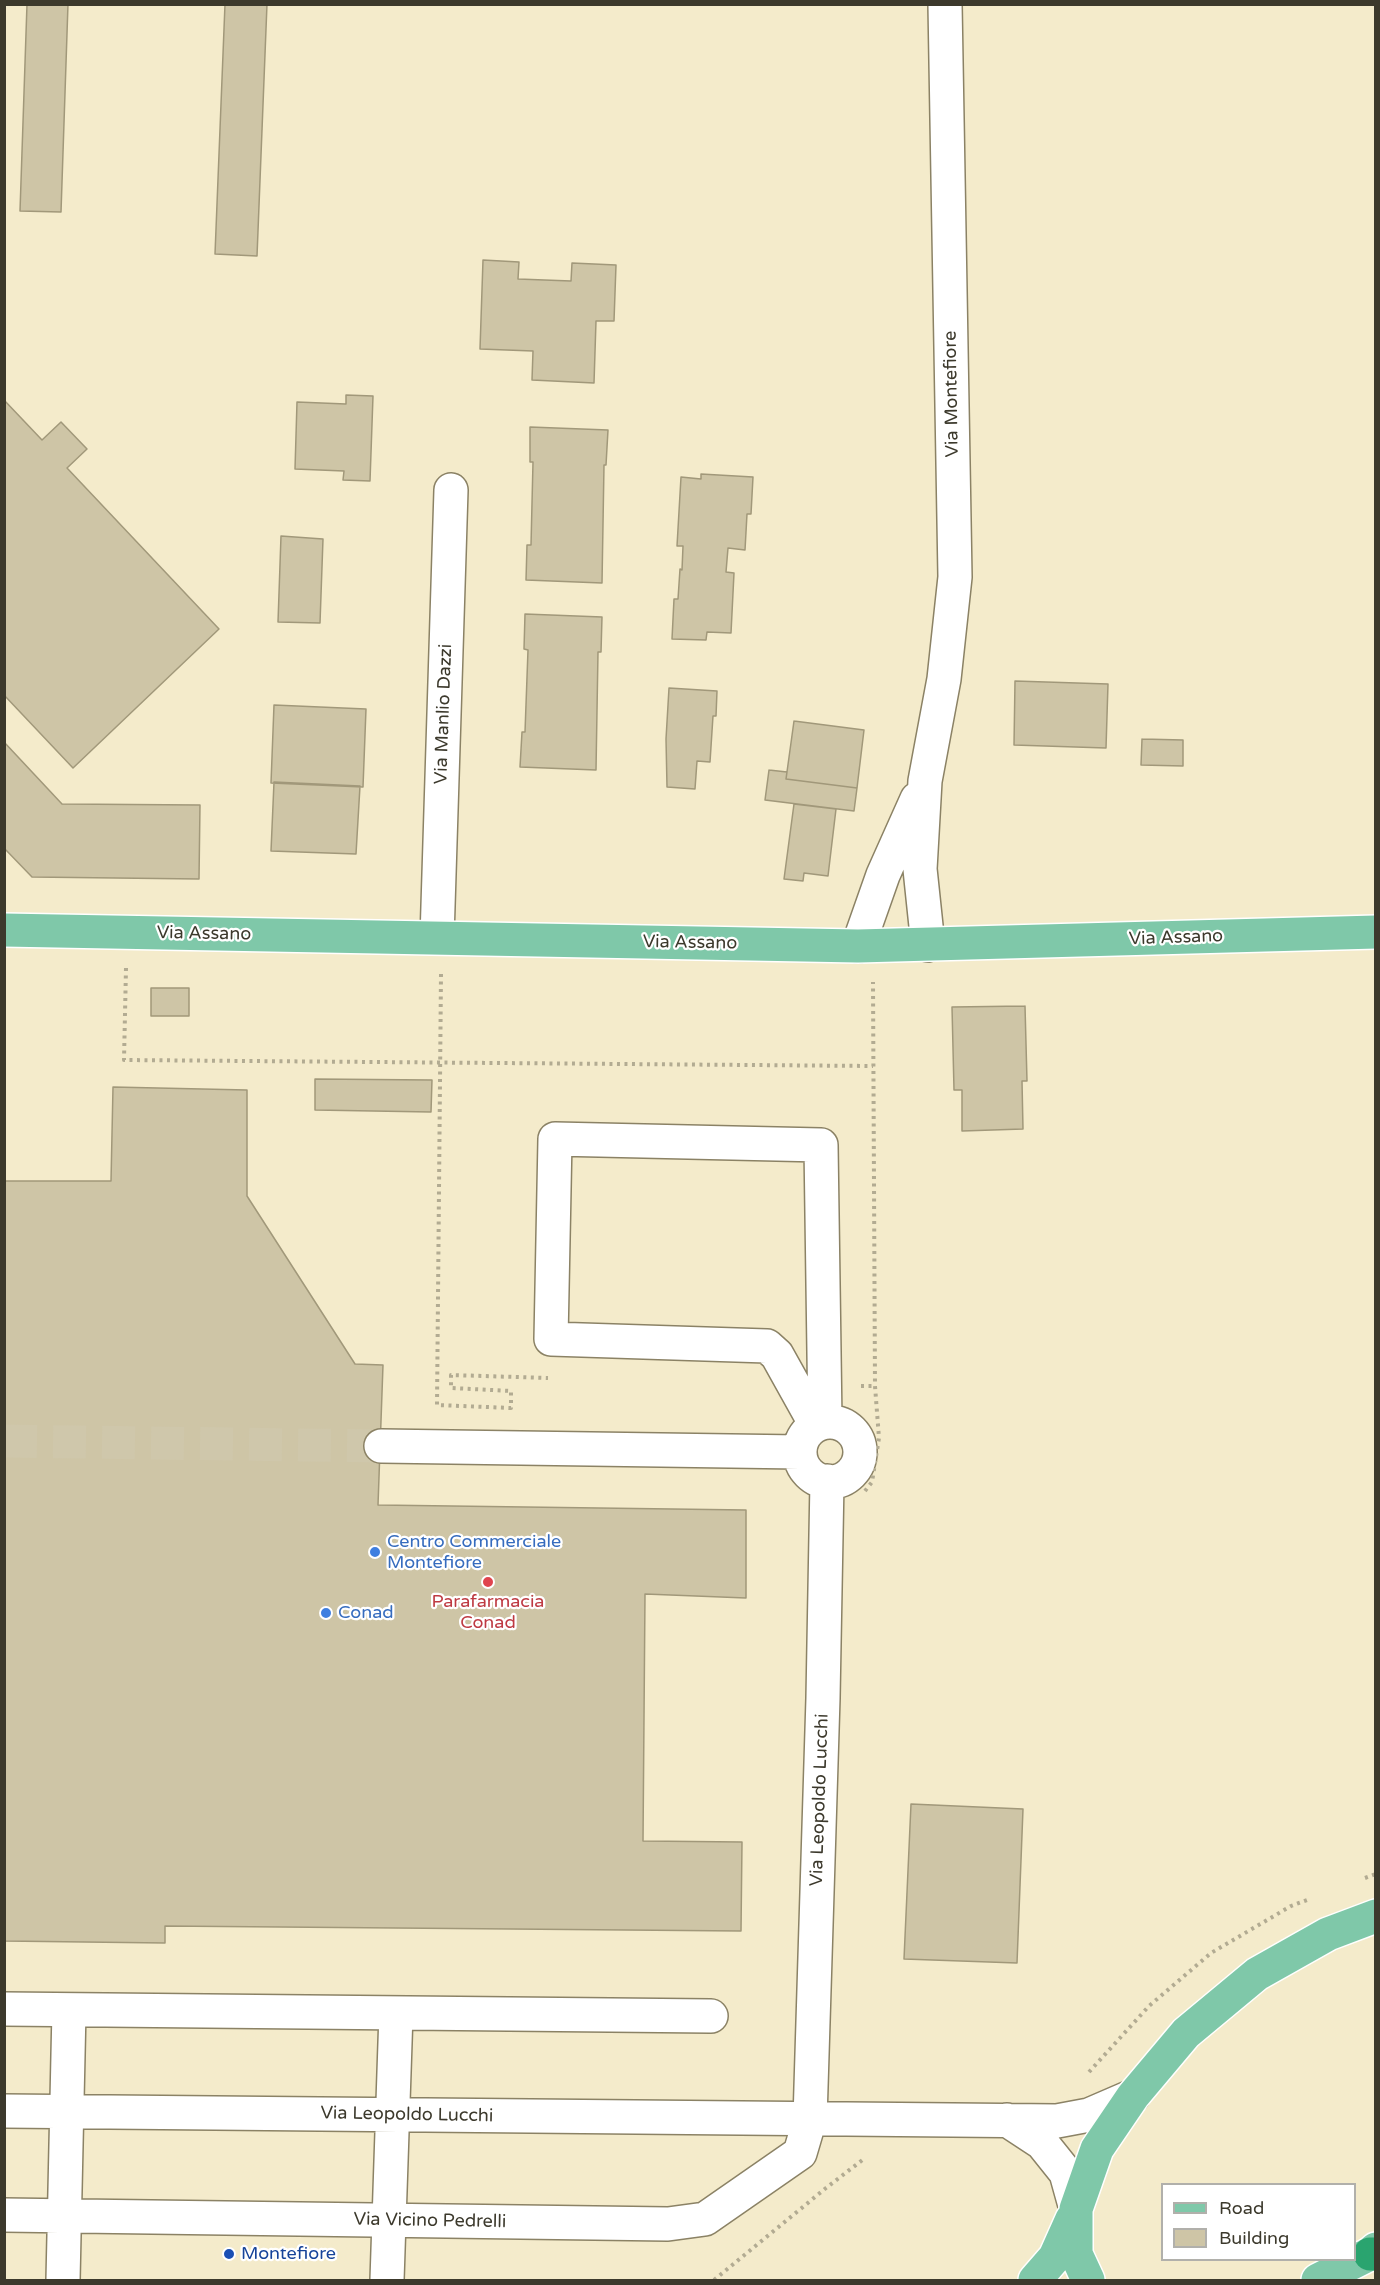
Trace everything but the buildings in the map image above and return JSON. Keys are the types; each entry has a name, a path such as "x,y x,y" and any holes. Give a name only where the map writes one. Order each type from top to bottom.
{"main road":[{"name":"Via Assano","path":"4,930 858,946 1376,932"},
{"path":"1035,2280 1055,2257 1076,2209 1097,2149 1133,2096 1186,2032 1257,1974 1328,1934 1376,1916"},
{"path":"1076,2209 1076,2254 1088,2280"},
{"path":"1318,2280 1374,2252"}],"street":[{"name":"Via Montefiore","path":"928,945 920,869 925,781 944,679 955,577 945,4"},
{"name":"Via Manlio Dazzi","path":"437,938 451,490"},
{"name":"Via Montefiore","path":"858,946 883,875 925,781"},
{"path":"381,1446 814,1433 835,1422 844,1425 858,1440 860,1450 854,1469 837,1481 827,1481 810,1474 804,1467 814,1433 821,1145 555,1139 551,1339 766,1346 777,1355 814,1433"},
{"name":"Via Leopoldo Lucchi","path":"810,2119 827,1481"},
{"path":"4,2009 711,2016"},
{"path":"63,2280 69,2010"},
{"path":"387,2280 396,2013"},
{"name":"Via Leopoldo Lucchi","path":"4,2111 1057,2121 1089,2115 1133,2096"},
{"name":"Via Vicino Pedrelli","path":"4,2215 668,2224 705,2218 800,2153 810,2119"},
{"path":"1007,2120 1042,2144 1066,2173 1076,2209"}],"path":[{"path":"126,965 124,1060 873,1066"},
{"path":"1354,1882 1376,1874"},
{"path":"1084,2077 1106,2056 1149,2006 1211,1953 1291,1906 1312,1898"},
{"path":"714,2280 826,2187 872,2153"}],"tunnel":[{"path":"4,1441 381,1446"}],"place":[{"name":"Centro Commerciale Montefiore","path":"375,1552"},
{"name":"Parafarmacia Conad","path":"488,1582"},
{"name":"Conad","path":"326,1613"},
{"name":"Montefiore","path":"229,2254"}]}
